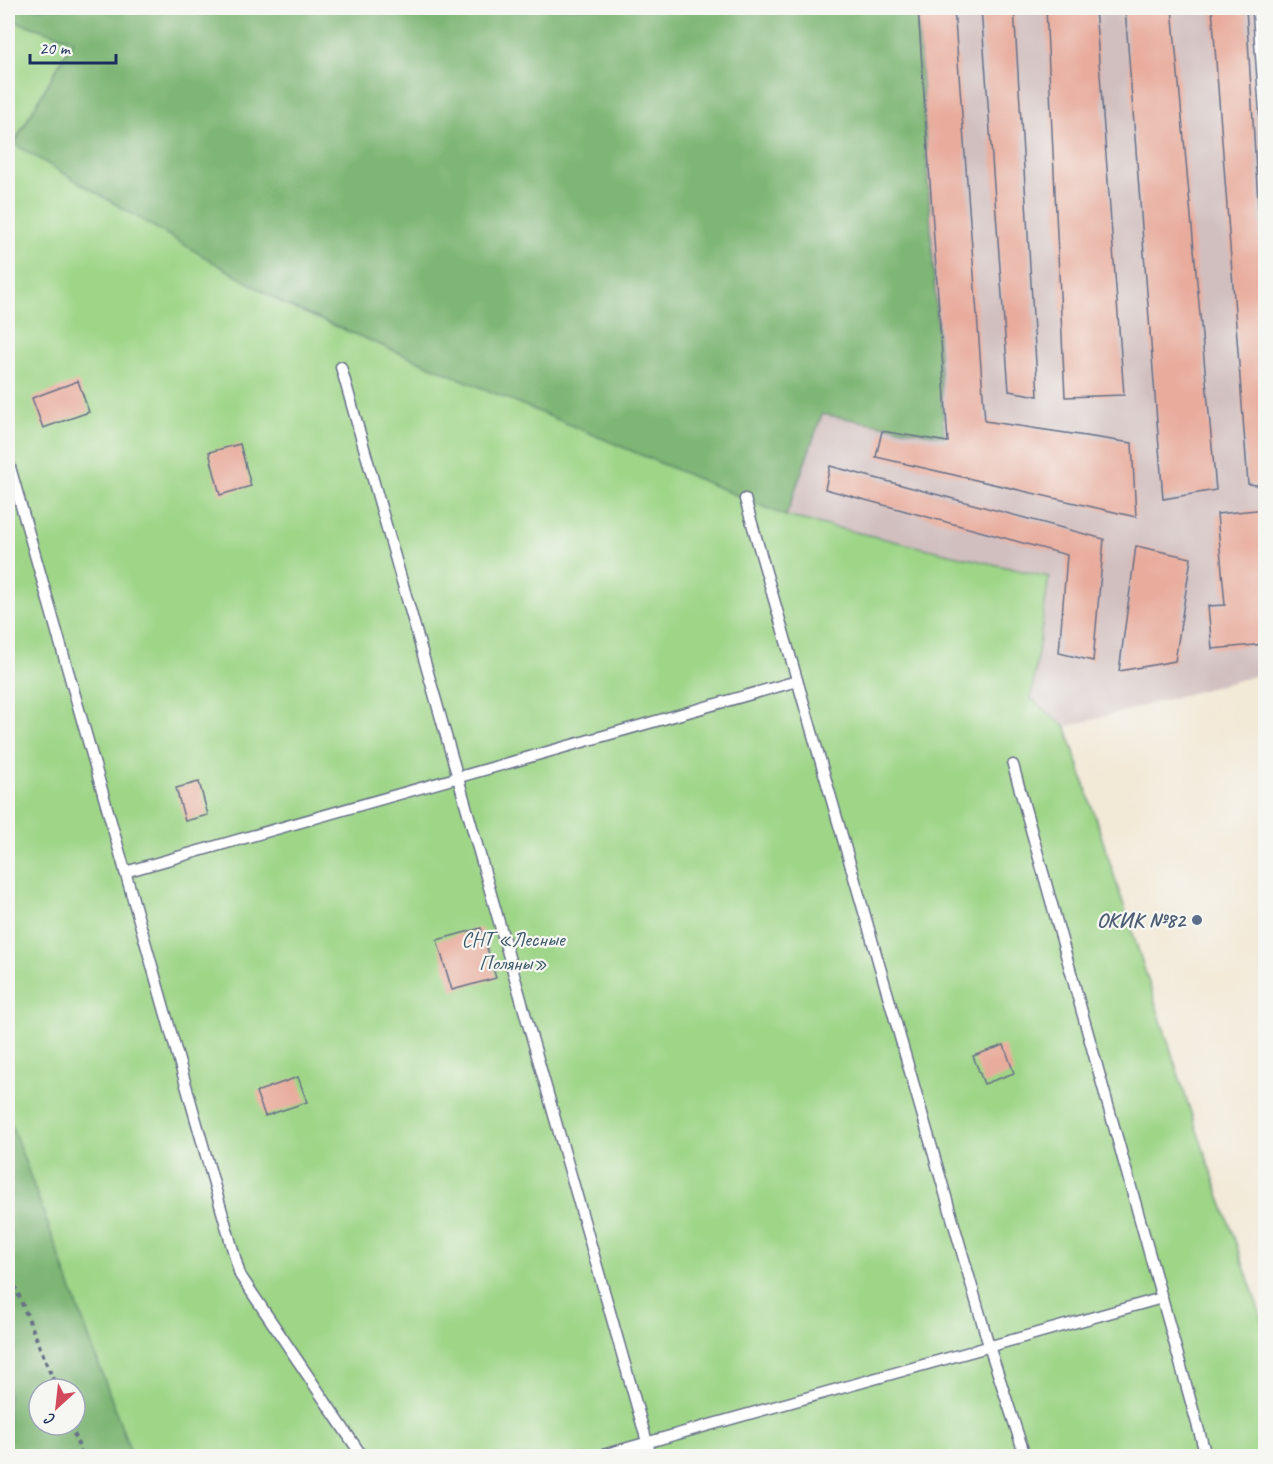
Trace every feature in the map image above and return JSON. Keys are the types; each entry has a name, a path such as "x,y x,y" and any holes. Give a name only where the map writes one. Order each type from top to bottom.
{"lane":[{"path":"1266,10 1258,12 1266,125"},
{"path":"341,367 651,1456"},
{"path":"8,460 240,1275 362,1456"},
{"path":"745,499 989,1346 1024,1456"},
{"path":"125,872 797,681"},
{"path":"1013,765 1206,1456"},
{"path":"599,1456 649,1445 1162,1298"}],"path":[{"path":"8,1269 52,1377"},
{"path":"75,1437 82,1456"}],"shaded area":[{"path":"917,8 1265,8 1265,673 1066,727 786,516 821,413 944,435"}],"green space":[{"path":"8,8 917,8 944,436 822,414 786,516 286,305 14,144 73,40 8,19"},
{"name":"СНТ «Лесные Поляны»","path":"8,19 73,40 14,143 286,305 786,516 1049,577 1031,699 1066,727 1191,1113 1265,1327 1265,1456 132,1456 8,1116"},
{"path":"8,1116 132,1456 8,1456"}],"building":[{"path":"918,8 954,8 985,421 1132,443 1136,517 876,457 882,431 948,442"},
{"path":"981,8 1014,8 1038,396 1009,391"},
{"path":"1046,8 1095,8 1124,395 1065,397"},
{"path":"1125,8 1172,8 1216,490 1163,499"},
{"path":"1212,8 1246,8 1266,330 1266,486 1248,484"},
{"path":"78,381 89,412 43,428 32,398"},
{"path":"240,444 251,486 220,495 209,452"},
{"path":"830,466 1104,539 1093,661 1059,653 1067,555 825,489"},
{"path":"1266,509 1266,644 1212,649 1208,606 1225,605 1217,514"},
{"path":"1136,546 1191,558 1175,661 1119,671"},
{"path":"199,782 208,815 185,821 176,788"},
{"path":"481,928 496,978 452,990 437,940"},
{"path":"1004,1045 1014,1073 984,1084 973,1056"},
{"path":"298,1077 307,1102 265,1116 256,1092"}],"place":[{"name":"ОКИК №82","path":"1197,920"}]}
